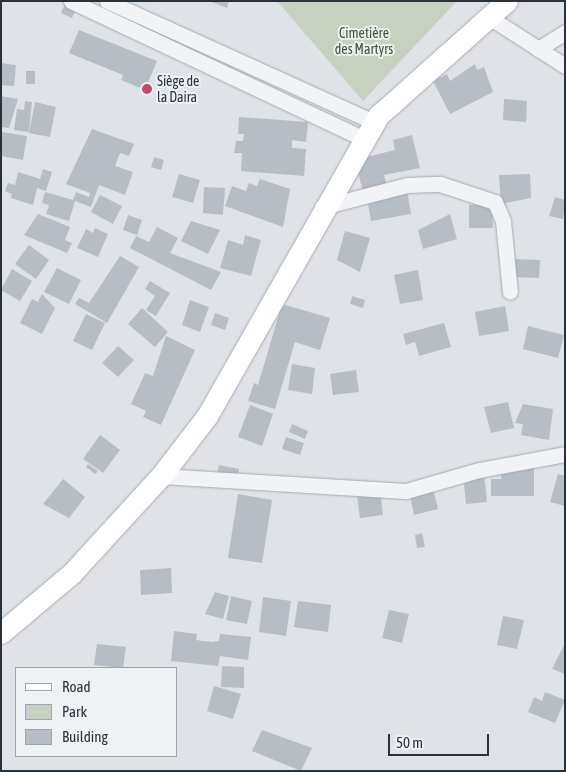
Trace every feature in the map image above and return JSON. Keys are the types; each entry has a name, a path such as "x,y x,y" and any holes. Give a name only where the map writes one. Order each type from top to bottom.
{"main road":[{"path":"1,633 72,573 161,476 207,416 322,207 368,130 507,1"}],"street":[{"path":"71,1 368,130"},
{"path":"107,1 368,130"},
{"path":"489,17 565,66"},
{"path":"538,49 565,32"},
{"path":"322,207 407,185 440,184 496,202 504,221 510,292"},
{"path":"161,476 406,491 479,470 565,454"}],"green space":[{"name":"Cimetière des Martyrs","path":"277,1 457,1 363,101"}],"building":[{"path":"209,1 229,1 227,8"},
{"path":"65,4 76,9 72,18 61,13"},
{"path":"79,30 157,61 145,90 121,80 123,75 69,53"},
{"path":"1,63 16,65 14,86 1,85"},
{"path":"475,64 477,70 484,67 493,92 450,114 433,81 447,74 450,81"},
{"path":"26,71 35,71 35,84 26,84"},
{"path":"1,96 18,99 9,128 1,127"},
{"path":"504,99 527,101 526,122 503,120"},
{"path":"25,101 32,102 29,132 14,130 17,109 24,110"},
{"path":"35,102 56,107 50,137 29,133"},
{"path":"239,117 308,122 306,142 292,140 292,148 306,149 304,176 241,171 242,153 234,153 236,141 243,141 244,134 238,134"},
{"path":"92,129 134,144 129,156 120,153 115,166 133,172 125,195 99,185 91,207 75,201 69,221 46,214 49,205 42,203 45,192 73,200 76,192 89,197 90,193 66,184"},
{"path":"2,132 27,136 23,160 1,156"},
{"path":"412,135 420,168 384,175 387,186 363,192 355,160 395,150 393,140"},
{"path":"154,157 164,160 161,170 151,167"},
{"path":"43,169 52,172 46,191 37,188 33,205 11,198 12,194 5,191 8,183 15,185 18,172 40,179"},
{"path":"179,174 200,180 193,203 172,197"},
{"path":"530,174 531,198 501,204 499,175"},
{"path":"260,179 290,189 283,227 225,206 232,186 246,191 249,183 257,186"},
{"path":"204,187 225,188 223,215 203,213"},
{"path":"407,190 411,214 371,221 367,197"},
{"path":"100,195 122,206 113,224 91,212"},
{"path":"555,197 565,200 563,219 549,216"},
{"path":"492,204 493,228 469,228 469,205"},
{"path":"38,214 70,227 65,240 72,243 67,253 24,235"},
{"path":"450,214 457,239 423,249 418,230"},
{"path":"128,215 142,220 137,235 123,230"},
{"path":"191,221 220,230 208,254 181,241"},
{"path":"157,227 178,238 170,253 221,272 211,290 130,248 136,236 149,242"},
{"path":"95,228 108,234 98,257 77,248 86,229 93,233"},
{"path":"345,231 370,238 360,272 337,260"},
{"path":"245,235 261,240 251,276 220,268 228,240 243,245"},
{"path":"29,245 49,260 36,279 15,264"},
{"path":"120,256 139,267 107,323 75,304 79,298 89,303"},
{"path":"512,259 540,260 539,278 512,277"},
{"path":"57,268 81,280 69,304 44,292"},
{"path":"12,269 32,281 20,301 1,290"},
{"path":"418,270 423,300 400,304 394,275"},
{"path":"150,281 170,293 156,316 146,310 155,296 145,289"},
{"path":"42,294 55,308 42,334 20,323 32,299 38,302"},
{"path":"352,296 365,300 363,308 350,304"},
{"path":"190,300 209,307 200,332 182,325"},
{"path":"282,304 330,318 320,350 295,342 275,409 248,401 254,383 258,385"},
{"path":"505,306 509,331 479,336 475,312"},
{"path":"142,308 168,332 155,347 128,324"},
{"path":"215,313 229,318 225,330 211,325"},
{"path":"86,314 105,323 92,350 73,341"},
{"path":"444,323 451,347 419,356 415,342 406,345 403,334"},
{"path":"528,326 564,335 558,358 523,349"},
{"path":"166,336 195,350 161,425 143,417 146,411 131,404 145,373 153,376"},
{"path":"118,346 134,360 118,377 102,363"},
{"path":"292,364 315,368 312,394 288,390"},
{"path":"356,370 359,392 333,395 330,374"},
{"path":"508,402 514,428 491,433 484,407"},
{"path":"523,404 553,409 549,440 521,435 523,424 515,423"},
{"path":"250,405 273,414 262,446 238,437"},
{"path":"292,424 308,431 305,439 289,432"},
{"path":"100,435 120,450 103,473 83,459"},
{"path":"286,437 304,443 300,455 282,449"},
{"path":"501,460 534,460 534,496 491,496 491,479 501,479"},
{"path":"88,464 98,471 95,474 86,467"},
{"path":"219,465 239,469 238,477 217,473"},
{"path":"484,473 487,502 466,504 463,475"},
{"path":"558,474 565,476 565,506 550,502"},
{"path":"63,479 85,497 69,518 43,504"},
{"path":"432,484 438,509 414,515 409,490"},
{"path":"380,492 383,515 360,518 357,495"},
{"path":"238,494 272,500 262,563 228,558"},
{"path":"422,533 425,547 417,548 415,535"},
{"path":"171,568 172,593 141,595 140,570"},
{"path":"215,592 229,596 223,619 205,614"},
{"path":"231,596 252,601 247,624 226,620"},
{"path":"263,597 291,601 286,636 259,632"},
{"path":"298,601 331,605 328,632 294,627"},
{"path":"389,610 409,614 402,643 382,638"},
{"path":"503,616 524,620 517,649 497,645"},
{"path":"174,631 197,634 196,640 212,642 219,641 220,634 251,637 248,660 220,656 218,666 171,661"},
{"path":"565,643 565,674 552,669"},
{"path":"97,644 126,647 123,667 94,665"},
{"path":"222,666 244,667 244,688 221,687"},
{"path":"214,686 241,694 233,719 207,711"},
{"path":"545,692 565,700 555,723 528,712 534,697 542,701"},
{"path":"262,730 312,748 301,771 252,751"}],"place":[{"name":"Siège de la Daira","path":"147,89"}]}
